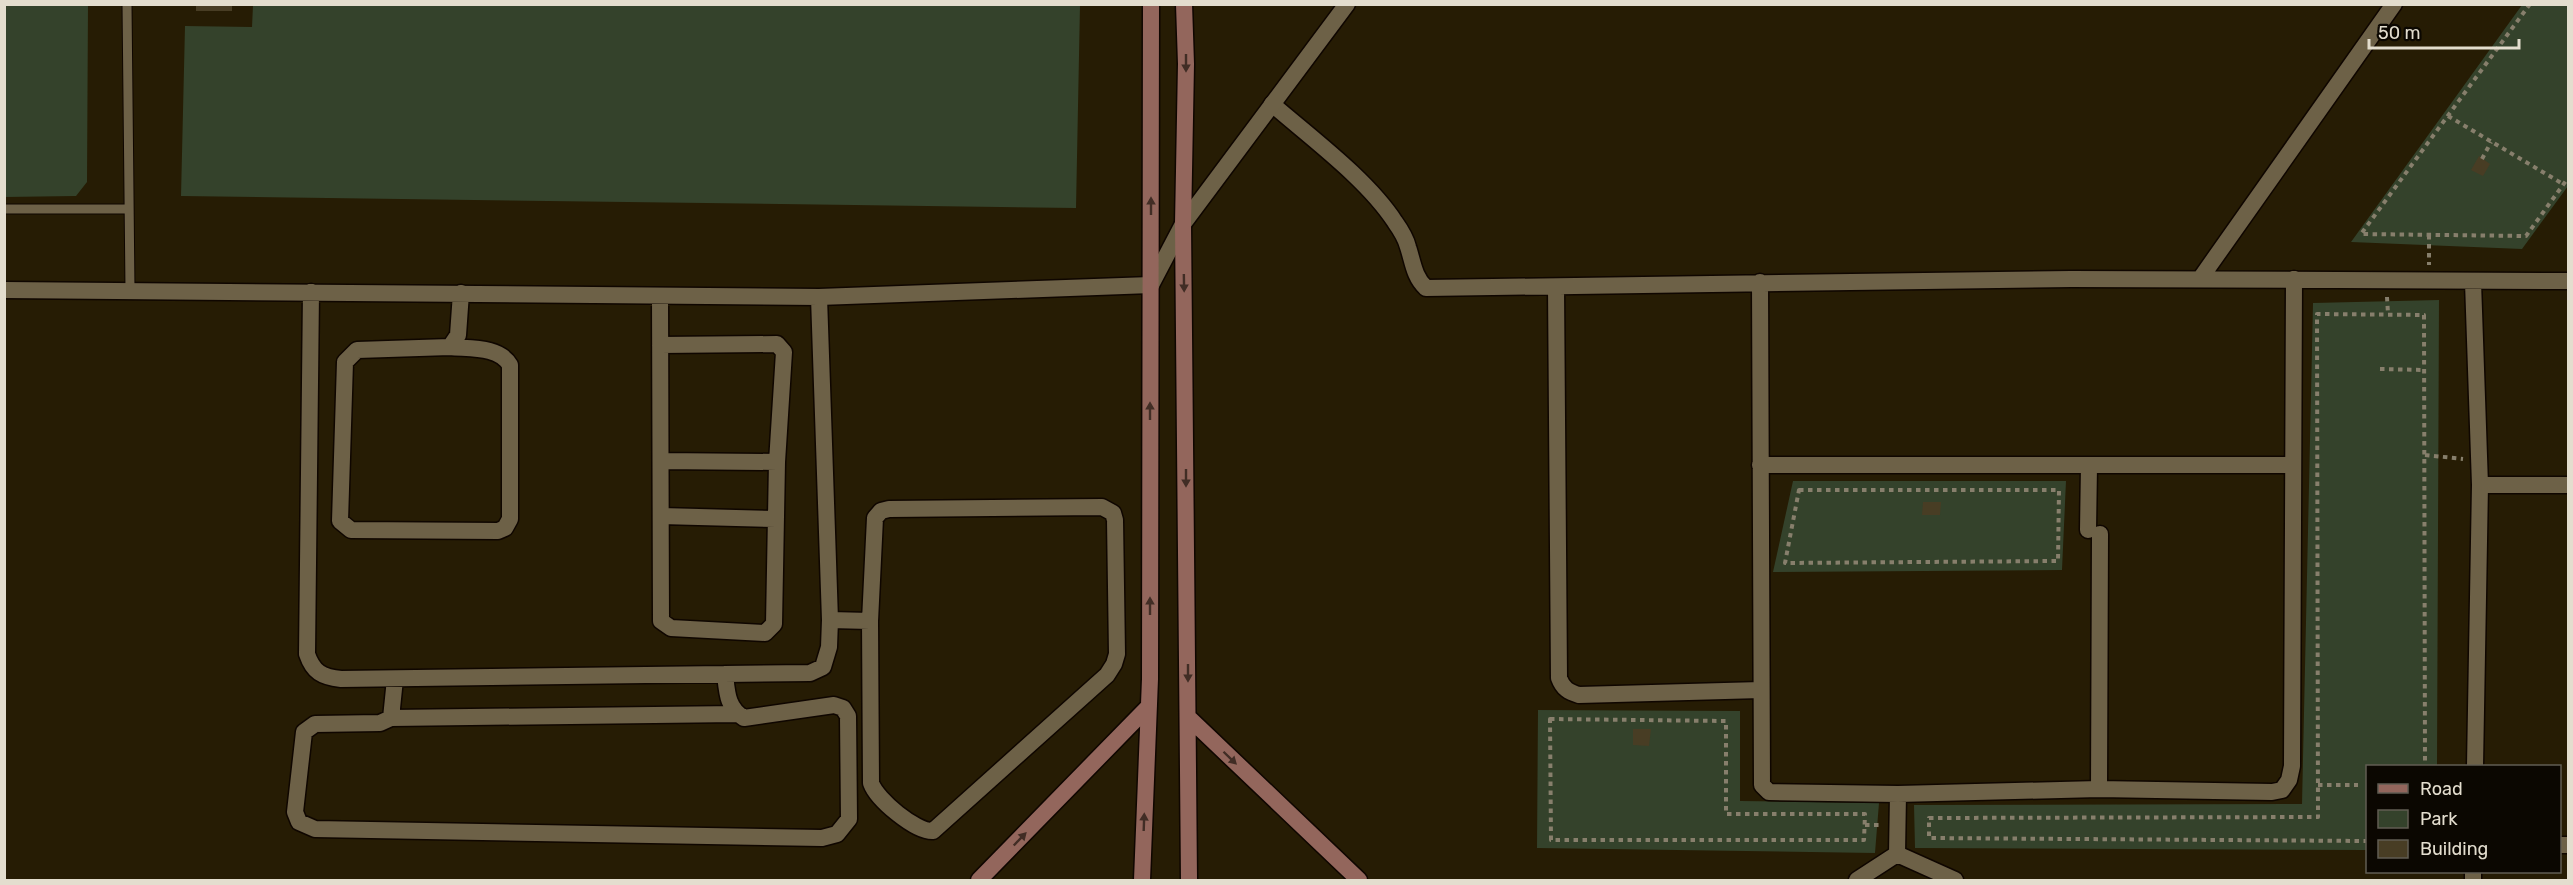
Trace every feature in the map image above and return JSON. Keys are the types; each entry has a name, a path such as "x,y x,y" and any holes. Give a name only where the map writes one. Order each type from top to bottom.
{"main road":[{"path":"1142,880 1149,706 1151,4"},
{"path":"1184,4 1186,64 1183,224 1189,880"},
{"path":"979,880 1149,706"},
{"path":"1188,717 1359,880"}],"street":[{"path":"4,290 819,297 1151,285 1183,224 1347,4"},
{"path":"2200,279 2394,4"},
{"path":"1272,104 1364,185 1381,203 1408,244 1419,281 1426,288 1760,282 2200,279 2568,281"},
{"path":"1760,282 1761,770 1762,785 1769,792 1898,794 2099,789 2272,792 2283,790 2289,780 2292,766 2294,279"},
{"path":"2473,282 2480,485 2475,765"},
{"path":"1556,287 1559,678 1561,685 1568,691 1579,695 1761,690"},
{"path":"311,292 308,654 312,668 324,678 395,679 810,673 823,667 829,647 830,620 819,297"},
{"path":"450,347 458,335 461,293"},
{"path":"660,296 660,345 660,461 661,621 671,628 765,633 774,624 777,462 784,352 777,344 660,345"},
{"path":"450,347 492,352 501,355 510,366 510,519 505,528 498,531 351,530 340,521 345,362 357,350 450,347"},
{"path":"660,461 777,462"},
{"path":"1760,465 2292,465"},
{"path":"2089,466 2094,532 2099,789"},
{"path":"2480,485 2568,485"},
{"path":"1102,507 1113,513 1117,644 1114,664 1107,675 933,831 918,828 879,798 871,783 870,621 875,518 881,511 889,509 1102,507"},
{"path":"661,516 776,519"},
{"path":"830,620 870,621"},
{"path":"725,674 728,700 736,714"},
{"path":"391,718 395,679"},
{"path":"834,705 843,708 848,716 849,819 837,834 822,838 315,829 300,822 295,812 304,732 315,723 380,723 391,718 736,714 744,718 834,705"},
{"path":"1897,854 1898,794"},
{"path":"1857,880 1897,854"},
{"path":"1897,854 1955,880"}],"lane":[{"path":"127,4 130,290"},
{"path":"4,209 129,209"}],"path":[{"path":"2530,4 2361,234 2526,236 2568,178"},
{"path":"2448,116 2564,184"},
{"path":"2482,159 2491,142"},
{"path":"2429,235 2430,281"},
{"path":"2366,842 1929,838 1929,818 2318,817 2317,314 2424,315 2425,765"},
{"path":"2380,369 2425,370"},
{"path":"2425,454 2479,461"},
{"path":"1799,490 2059,490 2058,561 1785,563 1799,490"},
{"path":"1550,719 1726,721 1726,814 1865,814 1864,840 1551,840 1550,719"},
{"path":"2318,785 2358,785"}],"green space":[{"path":"4,5 88,5 87,182 76,196 5,197"},
{"path":"253,5 1080,5 1076,208 181,196 185,26 252,27"},
{"path":"2522,5 2568,5 2568,186 2522,249 2351,242"},
{"path":"2439,300 2437,765 2366,765 2366,850 1915,848 1914,805 2302,804 2313,303"},
{"path":"1793,481 2066,481 2062,570 1773,572"},
{"path":"1538,710 1740,711 1740,801 1879,803 1875,853 1537,848"}],"building":[{"path":"196,4 232,4 232,11 196,11"},
{"path":"2479,156 2490,164 2483,176 2471,170"},
{"path":"1923,502 1941,502 1940,515 1922,515"},
{"path":"1633,729 1651,729 1649,746 1633,745"}]}
